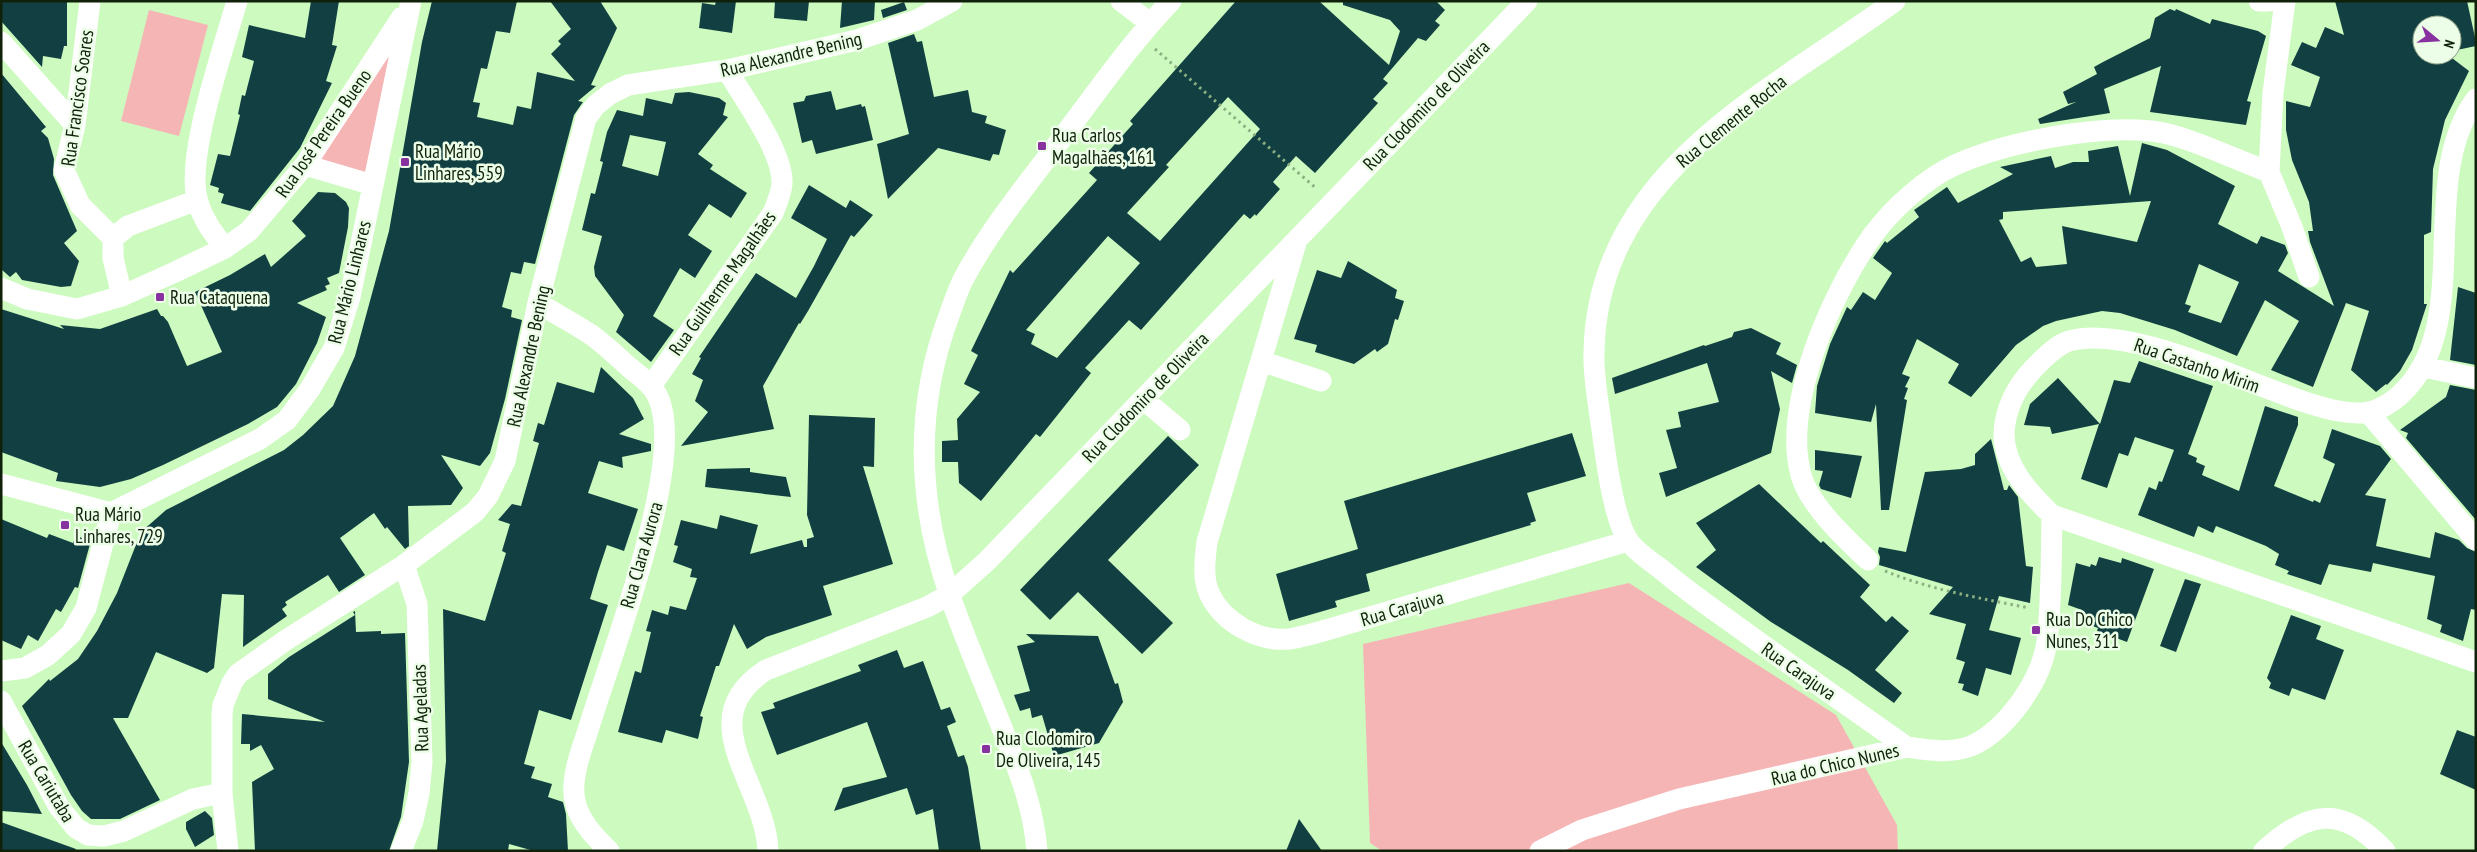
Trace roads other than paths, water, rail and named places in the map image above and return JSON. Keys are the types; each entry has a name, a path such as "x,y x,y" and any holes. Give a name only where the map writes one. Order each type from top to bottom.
{"street":[{"name":"Rua Francisco Soares","path":"90,1 75,126 64,170 80,205 113,238"},
{"path":"224,248 207,226 197,200 194,172 200,137 237,1"},
{"name":"Rua Alexandre Bening","path":"228,851 222,793 223,705 238,674 286,640 404,565 475,512 488,496 498,477 505,461 538,303 586,118 596,105 610,94 628,85 727,70 857,40 917,20 952,1"},
{"path":"1121,1 1145,30"},
{"path":"1037,851 1036,835 1023,781 950,595 928,507 923,452 927,392 940,338 962,280 988,235 1145,30 1171,1"},
{"name":"Rua Clodomiro de Oliveira","path":"950,595 987,561 1527,1"},
{"name":"Rua Clemente Rocha","path":"1628,541 1621,526 1606,457 1594,351 1598,311 1607,271 1624,232 1648,195 1676,163 1713,130 1767,89 1895,1"},
{"path":"2259,1 2269,1"},
{"path":"2284,1 2272,103 2269,172 2292,227 2309,277"},
{"name":"Rua José Pereira Bueno","path":"122,296 224,248 250,231 305,164 409,4"},
{"name":"Rua Mário Linhares","path":"111,513 260,440 287,420 310,390 334,348 350,297 409,4"},
{"path":"1,42 75,126"},
{"name":"Rua Guilherme Magalhães","path":"651,386 773,213 780,196 782,182 780,165 773,148 727,70"},
{"name":"Rua Castanho Mirim","path":"2476,99 2467,110 2456,140 2449,172 2444,224 2440,307 2433,342 2424,367 2399,396 2383,407 2368,412 2324,408 2148,346 2093,337 2066,342 2043,359 2021,382 2005,417 2004,446 2018,479 2052,515 2476,662"},
{"path":"1868,560 1842,534 1813,498 1802,478 1797,458 1798,429 1805,380 1826,322 1848,274 1874,233 1904,202 1933,176 1975,157 2028,143 2091,132 2152,131 2169,135 2269,172"},
{"path":"305,164 373,185"},
{"path":"1,288 26,299 78,309 122,296 112,258 113,238 128,226 197,200"},
{"name":"Rua Carajuva","path":"1297,240 1207,542 1204,570 1209,594 1226,617 1250,632 1267,638 1289,639 1324,631 1628,541 1690,593 1907,747"},
{"name":"Rua Clara Aurora","path":"538,303 593,336 651,386 662,408 664,425 658,494 650,538 603,680 580,760 575,786 576,804 584,821 609,851"},
{"path":"1261,361 1321,381"},
{"path":"2424,367 2476,378"},
{"path":"1143,399 1180,430"},
{"path":"2368,412 2476,540"},
{"path":"1,484 111,513 86,608 71,634 48,655 25,668 1,671"},
{"name":"Rua do Chico Nunes","path":"1540,851 1582,830 1679,799 1907,747 1938,752 1970,746 1996,729 2015,710 2036,676 2047,643 2052,515"},
{"name":"Rua Ageladas","path":"401,851 415,812 422,762 417,604 404,565"},
{"path":"768,851 765,827 738,756 730,723 736,699 750,680 766,670 879,626 950,595"},
{"name":"Rua Cariutaba","path":"1,701 59,807 76,828 88,835 104,836 124,831 193,799 222,793"},
{"path":"2264,851 2289,830 2301,823 2321,818 2340,820 2360,828 2385,851"}],"place":[{"name":"Rua Carlos Magalhães, 161","path":"1042,146"},
{"name":"Rua Mário Linhares, 559","path":"405,162"},
{"name":"Rua Cataquena","path":"160,297"},
{"name":"Rua Mário Linhares, 729","path":"65,525"},
{"name":"Rua Do Chico Nunes, 311","path":"2036,630"},
{"name":"Rua Clodomiro De Oliveira, 145","path":"986,749"}]}
